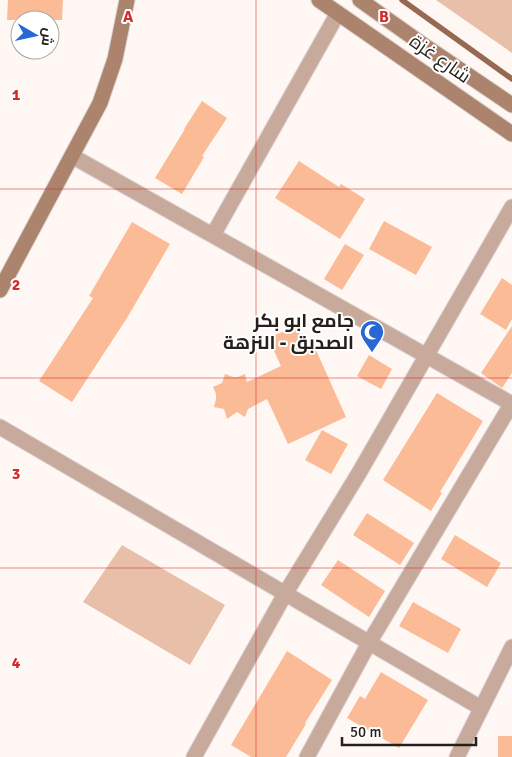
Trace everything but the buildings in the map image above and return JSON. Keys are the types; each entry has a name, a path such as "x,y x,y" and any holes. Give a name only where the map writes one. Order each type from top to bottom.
{"main road":[{"path":"0,290 100,103 114,59 127,0"},
{"name":"شارع غزة","path":"319,0 512,134"},
{"name":"شارع غزة","path":"360,0 512,105"}],"street":[{"path":"213,235 338,13"},
{"path":"72,156 512,404 369,643 307,757"},
{"path":"194,757 285,594 359,473 512,207"},
{"path":"0,427 481,708"},
{"path":"457,757 512,647"}],"shaded area":[{"path":"436,0 512,0 512,53"},
{"path":"122,545 225,605 190,665 83,602"}],"waterway":[{"path":"402,0 512,79"}],"place":[{"name":"جامع ابو بكر الصدبق - النزهة","path":"372,353"}]}
